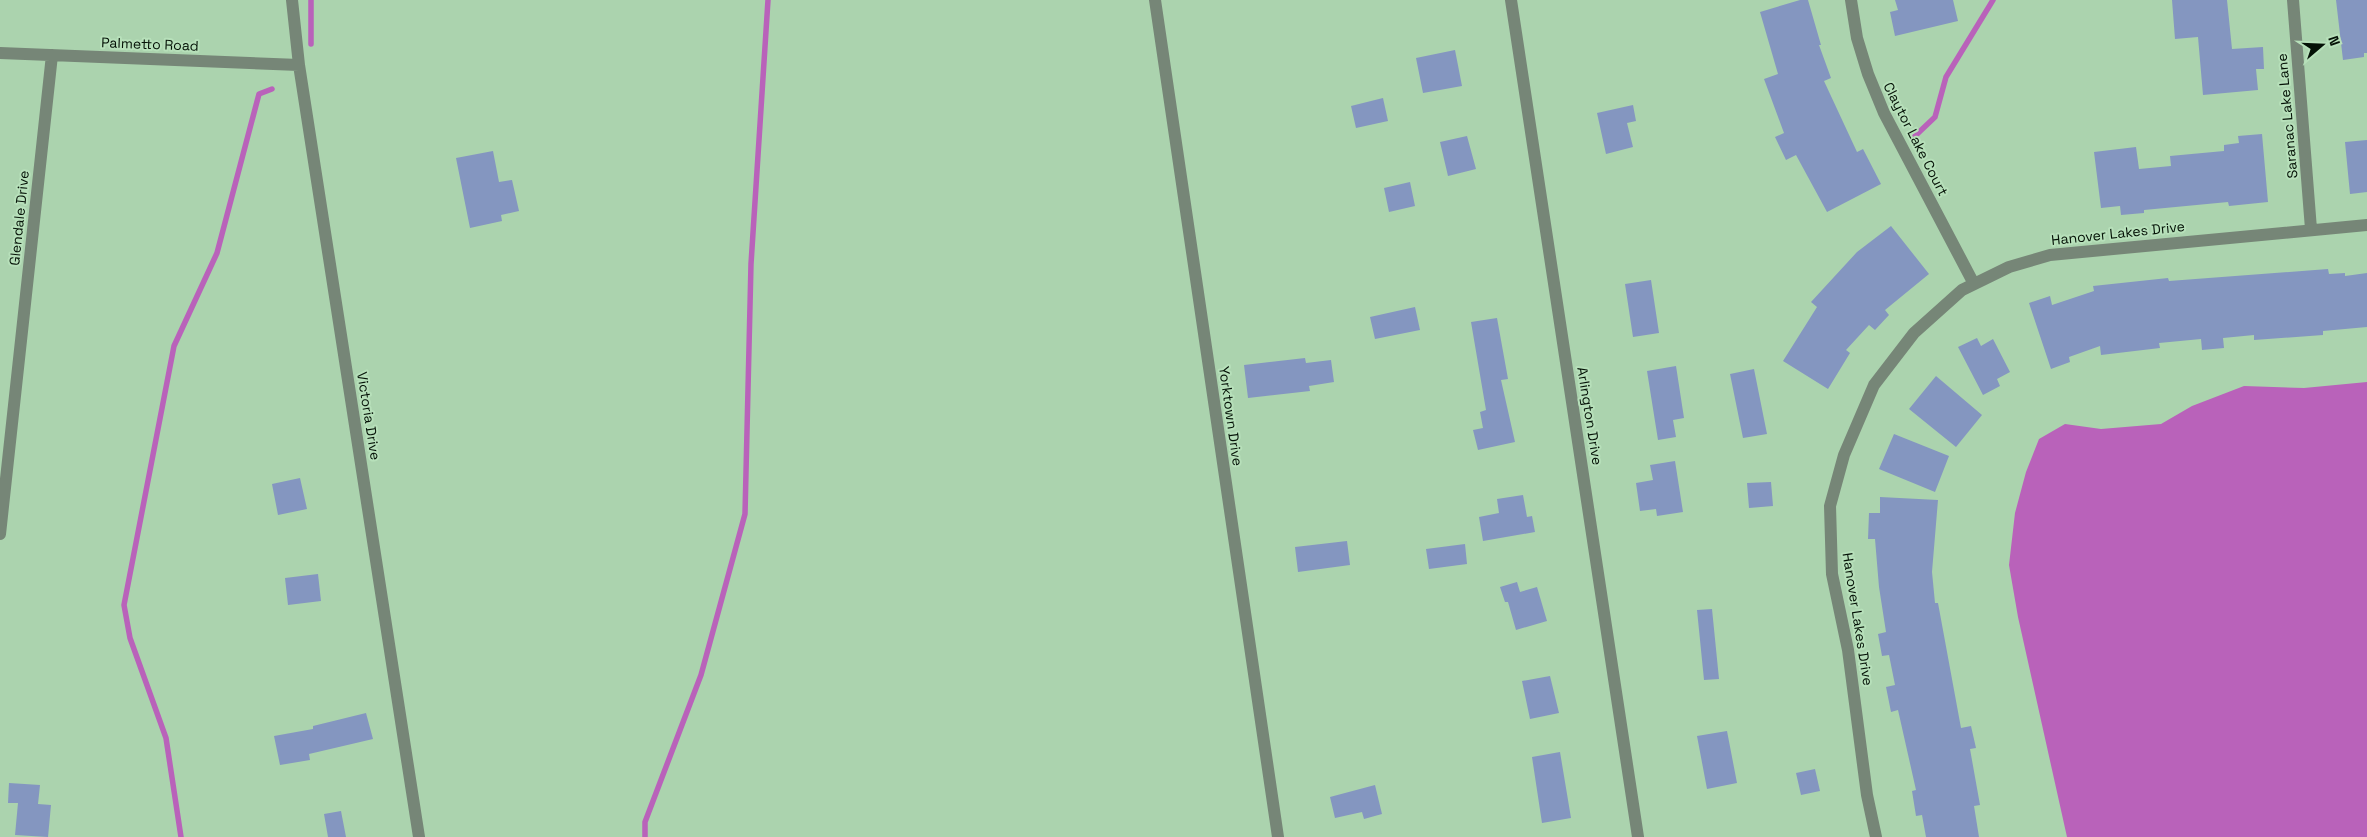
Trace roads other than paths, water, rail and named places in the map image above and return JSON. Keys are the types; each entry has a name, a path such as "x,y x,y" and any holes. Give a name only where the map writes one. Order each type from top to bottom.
{"street":[{"name":"Victoria Drive","path":"292,0 299,65 419,837"},
{"name":"Yorktown Drive","path":"1155,0 1278,837"},
{"name":"Arlington Drive","path":"1511,0 1638,837"},
{"name":"Claytor Lake Court","path":"1851,0 1857,38 1868,74 1884,112 1974,284"},
{"name":"Saranac Lake Lane","path":"2293,0 2311,229"},
{"name":"Palmetto Road","path":"0,53 299,65"},
{"name":"Glendale Drive","path":"0,534 52,55"},
{"name":"Hanover Lakes Drive","path":"1876,837 1868,795 1848,650 1832,574 1830,506 1844,455 1874,384 1914,334 1962,290 2009,267 2050,254 2367,225"}],"waterway":[{"path":"311,0 311,44"},
{"path":"645,837 645,822 701,675 745,514 751,264 768,0"},
{"path":"1915,136 1935,117 1946,77 1993,0"},
{"path":"181,837 166,738 130,638 124,605 174,346 217,253 259,94 272,89"}]}
